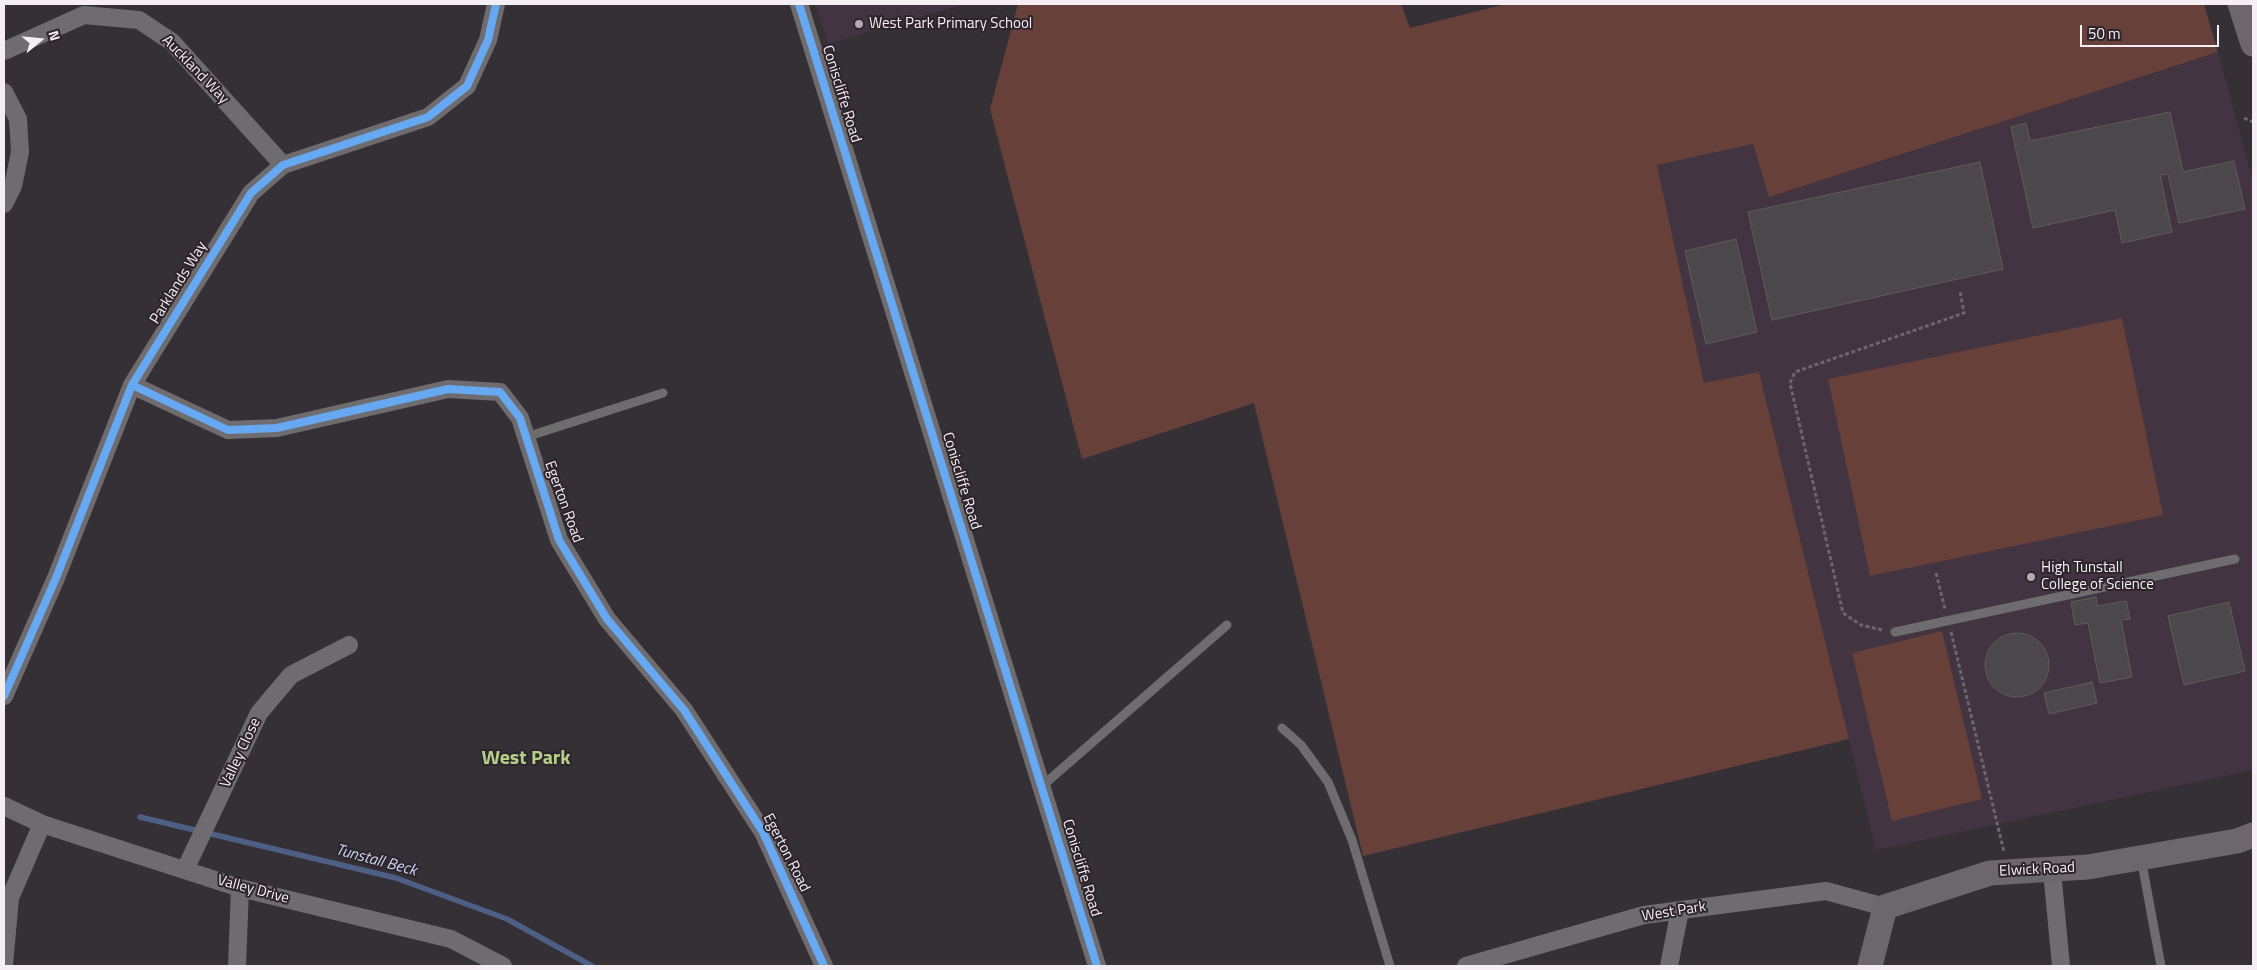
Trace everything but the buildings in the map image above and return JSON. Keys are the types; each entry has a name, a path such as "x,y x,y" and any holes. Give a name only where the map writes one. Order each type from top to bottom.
{"street":[{"name":"Parklands Way","path":"4,696 56,578 132,384 250,194 283,165 428,117 467,86 488,40 496,4"},
{"name":"Coniscliffe Road","path":"799,4 1097,966"},
{"path":"2240,4 2253,44"},
{"name":"Auckland Way","path":"4,51 84,15 140,20 172,42 283,165"},
{"path":"4,92 18,119 20,152 13,186 4,204"},
{"name":"Egerton Road","path":"132,384 228,430 276,428 448,389 500,392 520,418 559,540 608,619 684,710 763,832 824,966"},
{"name":"Valley Close","path":"185,870 259,714 291,675 349,645"},
{"name":"Valley Drive","path":"4,806 42,824 240,888 451,939 503,966"},
{"path":"4,965 10,898 42,824"},
{"name":"Elwick Road","path":"1885,907 1990,873 2088,868 2237,841 2253,835"},
{"path":"2052,871 2061,966"},
{"path":"236,966 240,888"},
{"name":"West Park","path":"1466,966 1644,915 1826,891 1885,907"},
{"path":"1870,966 1885,907"},
{"path":"1669,966 1680,910"},
{"path":"1511,966 1522,950"}],"lane":[{"path":"526,436 663,394"},
{"path":"1895,632 2235,559"},
{"path":"1041,787 1227,625"},
{"path":"1282,728 1301,745 1328,782 1352,840 1390,966"},
{"path":"2141,858 2161,966"}],"path":[{"path":"2244,118 2253,122"},
{"path":"1895,632 1861,625 1843,613 1790,383 1795,372 1964,313 1960,291"},
{"path":"1936,573 2005,857"}],"shaded area":[{"name":"West Park Primary School","path":"815,4 964,4 828,44"},
{"path":"1018,4 1401,4 1410,28 1506,4 2204,4 2218,52 1769,197 1753,144 1657,165 1704,383 1759,372 1849,739 1363,856 1254,403 1082,459 990,109"},
{"name":"High Tunstall College of Science","path":"2218,52 2253,181 2253,770 1876,850 1759,373 1704,384 1657,165 1753,144 1769,197"},
{"path":"2122,318 2163,515 1870,576 1828,379"},
{"path":"1942,631 1982,799 1892,821 1852,653"}],"waterway":[{"name":"Tunstall Beck","path":"140,817 396,878 507,919 592,966"}],"cycle path":[{"path":"4,696 56,578 132,385 251,193 283,165 428,117 467,86 488,40 496,4"},
{"path":"799,4 1097,966"},
{"path":"132,385 228,430 277,428 448,389 500,392 520,418 559,540 607,619 684,710 763,832 824,966"}],"place":[{"name":"West Park Primary School","path":"859,24"},
{"name":"High Tunstall College of Science","path":"2031,577"}],"district":[{"name":"West Park","path":"526,759"}]}
